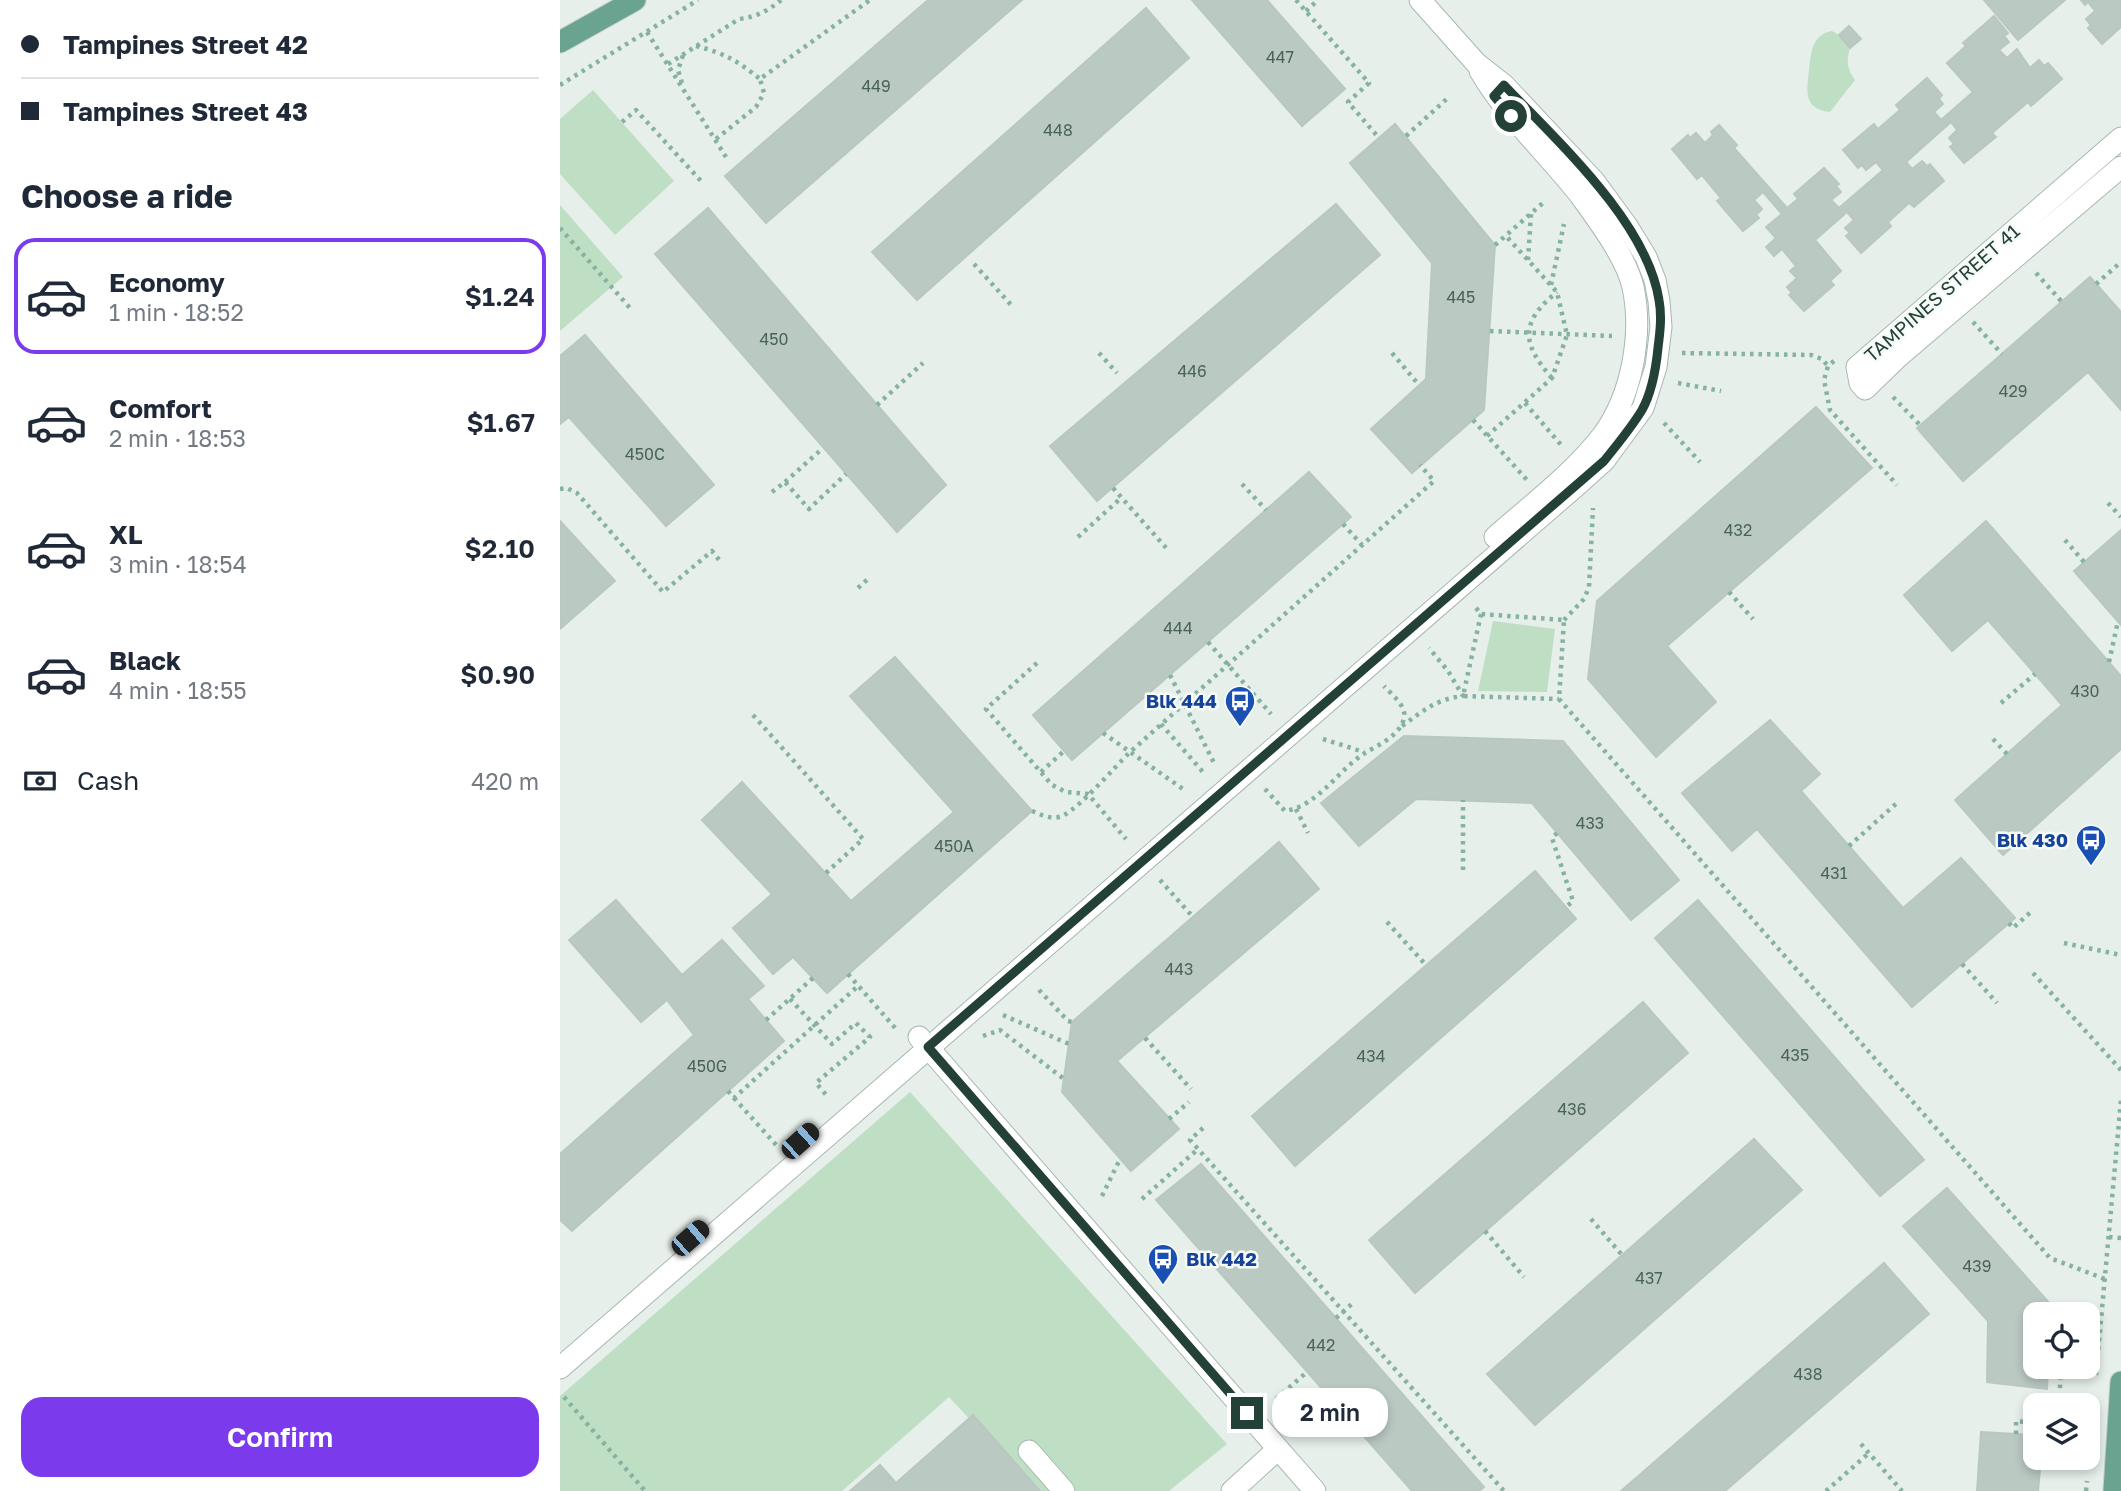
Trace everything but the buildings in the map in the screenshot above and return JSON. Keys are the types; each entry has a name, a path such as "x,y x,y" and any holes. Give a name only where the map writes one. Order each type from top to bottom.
{"main road":[{"path":"560,42 635,0"},
{"path":"2114,1491 2121,1382"}],"street":[{"path":"560,1368 923,1042 1541,496 1602,436 1617,411 1630,374 1634,349 1636,326 1632,286 1620,257 1580,195 1499,90 1420,0"},
{"path":"560,1351 1604,461 1643,408 1656,367 1661,327 1660,301 1646,257 1628,226 1594,181 1499,90"},
{"name":"TAMPINES STREET 41","path":"2118,147 1857,367 1860,383 1865,389 1898,357 2121,167"},
{"path":"923,1042 1315,1491"},
{"path":"1232,1491 1279,1449"},
{"path":"1029,1451 1064,1491"},
{"path":"2114,1491 2121,1491"}],"path":[{"path":"560,85 698,0"},
{"path":"668,65 739,19 769,11 781,0"},
{"path":"760,79 870,0"},
{"path":"1296,0 1369,83 1348,102 1379,138"},
{"path":"1306,11 1318,0"},
{"path":"647,32 726,157"},
{"path":"696,46 721,52 742,64 760,79 764,93 757,107 716,139"},
{"path":"683,54 678,70 685,92"},
{"path":"1406,136 1450,96"},
{"path":"622,122 636,110 701,181"},
{"path":"1496,245 1544,202"},
{"path":"1528,260 1531,213"},
{"path":"1551,285 1563,224"},
{"path":"560,228 630,308"},
{"path":"1487,436 1552,378 1567,335 1557,292 1506,236"},
{"path":"2019,254 2062,302"},
{"path":"2096,284 2121,262"},
{"path":"974,264 1013,307"},
{"path":"1552,378 1536,361 1530,347 1529,333 1531,319 1541,305 1557,292"},
{"path":"1960,305 2002,354"},
{"path":"1490,331 1617,337"},
{"path":"1099,353 1117,373"},
{"path":"1392,353 1419,385"},
{"path":"1682,353 1811,355 1822,359 1828,366"},
{"path":"877,405 923,363"},
{"path":"1675,382 1721,391"},
{"path":"1525,403 1570,455"},
{"path":"1643,408 1663,422 1700,462"},
{"path":"1473,420 1541,496"},
{"path":"772,492 823,448"},
{"path":"1032,811 1049,818 1064,815 1088,794 1183,704 1434,481 1420,465"},
{"path":"785,482 809,509 846,474"},
{"path":"1242,484 1266,510"},
{"path":"560,489 567,488 577,493 663,592 712,551 720,561"},
{"path":"1112,488 1168,551"},
{"path":"1078,537 1121,498"},
{"path":"2108,503 2121,517"},
{"path":"1593,508 1589,587 1584,599 1564,620 1559,699 2050,1258 2105,1279"},
{"path":"1343,524 1362,545"},
{"path":"2065,540 2084,562"},
{"path":"858,588 869,578"},
{"path":"1729,592 1753,619"},
{"path":"1476,608 1481,614 1564,620"},
{"path":"1463,696 1481,614"},
{"path":"2109,662 2118,621"},
{"path":"1208,642 1270,714"},
{"path":"1429,648 1448,671 1463,696"},
{"path":"1037,663 986,709 1052,785 1066,792 1088,794 1126,839"},
{"path":"2001,703 2035,674"},
{"path":"1170,675 1214,763"},
{"path":"1384,687 1404,709 1405,716 1400,728"},
{"path":"1264,789 1285,811 1296,809 1365,753 1378,748 1429,706 1445,698 1463,696 1559,699"},
{"path":"753,715 863,839 826,873"},
{"path":"1161,724 1203,772"},
{"path":"1102,733 1183,789"},
{"path":"1993,738 2007,754"},
{"path":"1324,739 1365,753"},
{"path":"1041,772 1064,751"},
{"path":"1462,870 1463,800"},
{"path":"1849,846 1898,803"},
{"path":"1296,809 1308,833"},
{"path":"1557,833 1552,838 1573,901 1566,907"},
{"path":"1160,880 1193,917"},
{"path":"2009,923 2013,928 2033,910"},
{"path":"1387,922 1426,965"},
{"path":"2064,943 2121,955"},
{"path":"1962,964 1997,1003"},
{"path":"2033,972 2121,1070"},
{"path":"848,974 892,1025"},
{"path":"766,1020 813,978"},
{"path":"734,1098 859,986"},
{"path":"1039,990 1072,1022"},
{"path":"790,999 832,1044 856,1023 870,1037 816,1083 828,1097"},
{"path":"1007,1019 1069,1044"},
{"path":"1000,1030 1064,1079"},
{"path":"1145,1038 1191,1089"},
{"path":"728,1091 770,1138"},
{"path":"2095,1385 2121,1100"},
{"path":"1169,1119 1188,1102"},
{"path":"1203,1128 1189,1140 1504,1491"},
{"path":"1142,1199 1198,1149"},
{"path":"1102,1196 1120,1158"},
{"path":"1591,1219 1622,1255"},
{"path":"1485,1231 1524,1277"},
{"path":"2109,1237 2121,1238"},
{"path":"1336,1318 1354,1302"},
{"path":"1276,1399 1307,1372"},
{"path":"564,1398 645,1491"},
{"path":"2015,1434 2017,1421 2023,1422"},
{"path":"1861,1444 1902,1491"},
{"path":"1826,1491 1869,1453"},
{"path":"2086,1491 2087,1478"}],"green space":[{"path":"1832,31 1850,48 1848,65 1855,80 1830,112 1815,107 1811,102 1808,97 1808,84 1816,40"},
{"path":"593,90 674,181 615,235 560,174 560,119"},
{"path":"560,205 623,277 560,331"},
{"path":"1493,621 1555,629 1547,692 1478,691"},
{"path":"910,1092 1227,1444 1169,1491 1036,1491 949,1397 842,1491 560,1491 560,1396"}],"place":[{"name":"Blk 444","path":"1240,728"},
{"name":"Blk 430","path":"2091,867"},
{"name":"Blk 442","path":"1163,1286"}],"route":[{"path":"1247,1413 928,1047 1604,461 1643,408 1656,367 1661,327 1660,301 1646,257 1628,226 1594,181 1504,85 1494,96 1511,116"}]}
